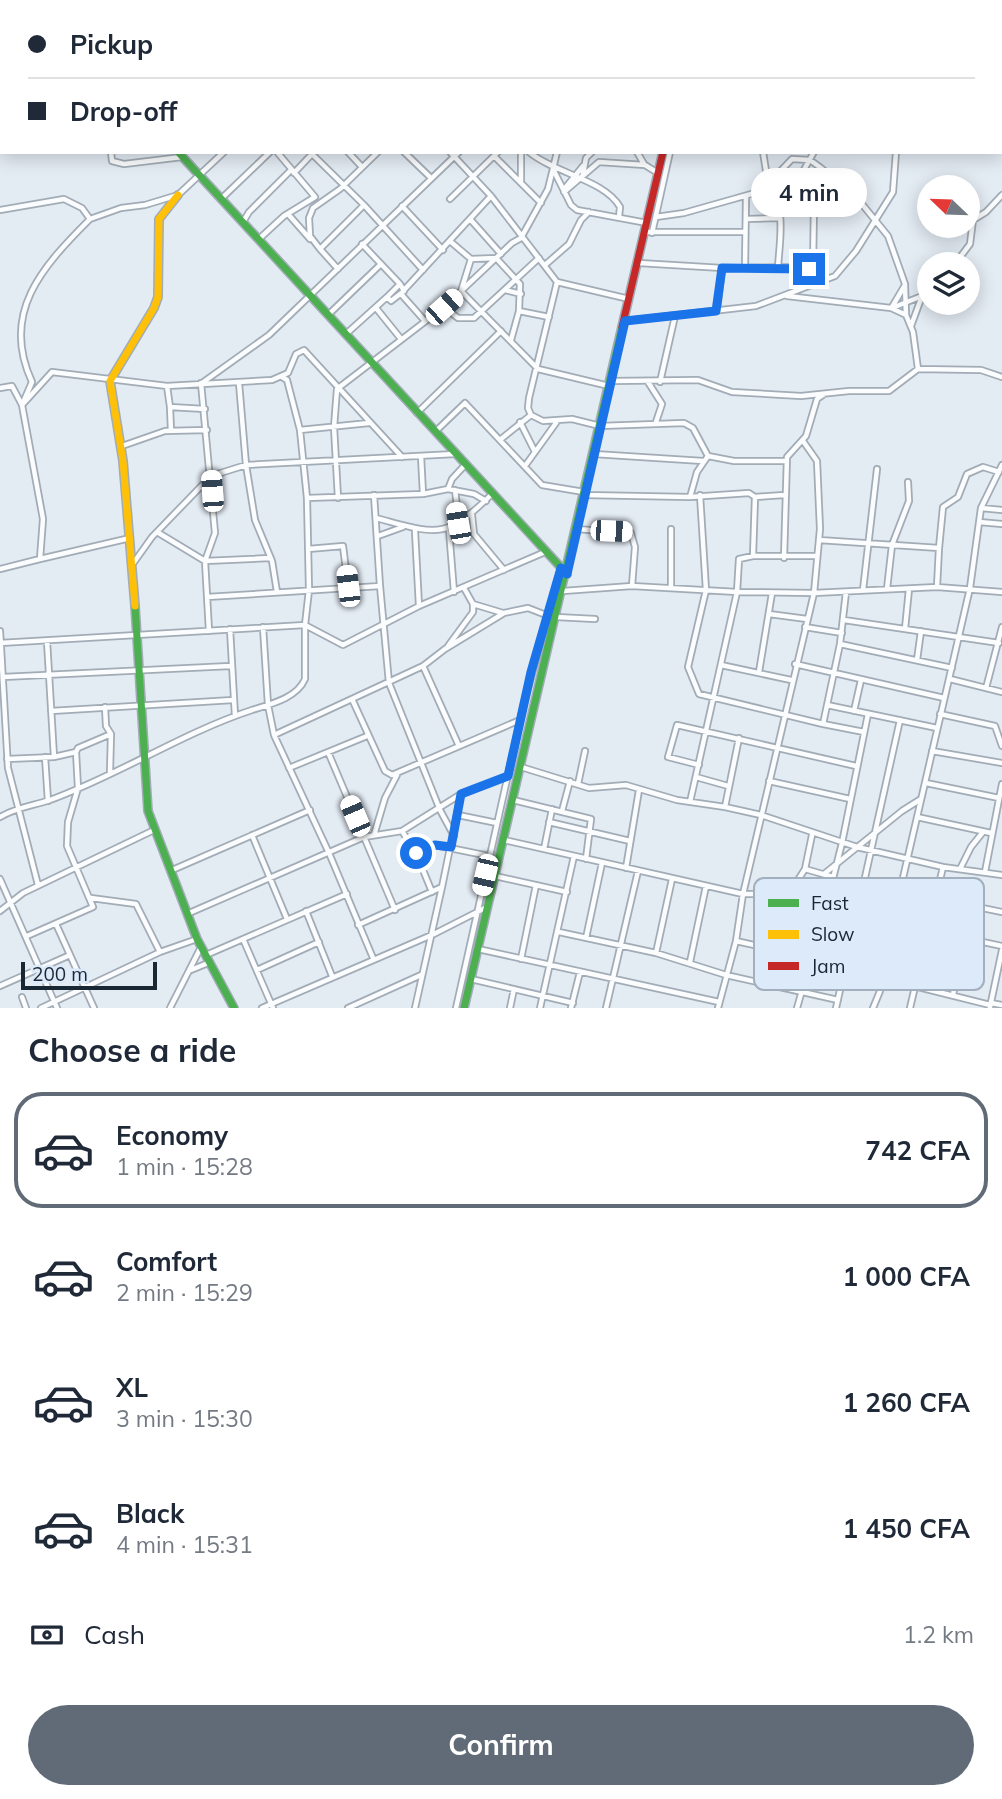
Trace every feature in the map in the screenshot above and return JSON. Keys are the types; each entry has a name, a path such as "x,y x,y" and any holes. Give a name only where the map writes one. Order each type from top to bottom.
{"main road":[{"path":"464,1008 563,590 564,571 639,263 649,232 648,223 663,154"},
{"path":"180,155 564,571"},
{"path":"178,195 159,219 158,297 154,308 110,381 122,446 141,672 146,794 154,830 169,872 208,963 234,1008"}],"street":[{"path":"111,154 112,161 124,164 180,155"},
{"path":"17,307 43,265 90,219 121,208 145,205 178,195 222,154"},
{"path":"221,199 269,154"},
{"path":"279,154 317,199"},
{"path":"243,223 249,212 310,154"},
{"path":"312,154 383,224 423,270"},
{"path":"350,154 362,167"},
{"path":"258,240 288,214 344,185 376,154"},
{"path":"406,154 431,178"},
{"path":"201,383 270,335 454,154 491,196 557,282 630,299"},
{"path":"450,199 496,154 541,203"},
{"path":"521,154 521,182"},
{"path":"532,154 553,168 582,180 616,200 620,207 619,218"},
{"path":"337,388 444,307 521,238 541,203 556,154"},
{"path":"582,180 583,166 590,154"},
{"path":"638,154 643,164"},
{"path":"670,154 656,216 649,232 745,232"},
{"path":"763,154 769,186 780,216 778,268"},
{"path":"780,216 813,154"},
{"path":"625,321 756,306 835,276 856,251 893,192 896,154"},
{"path":"656,216 684,213 746,197 769,186 792,159 810,160 857,198 888,236 905,284 906,314 911,327 918,369"},
{"path":"564,192 570,184 582,180 599,162 643,164 659,173"},
{"path":"564,192 572,176 583,166"},
{"path":"553,168 576,210 648,223"},
{"path":"639,263 809,269 815,264 814,205 807,199 769,186"},
{"path":"964,252 970,244 973,220 1002,195"},
{"path":"346,335 387,297 423,270 491,196"},
{"path":"744,268 746,197"},
{"path":"0,210 64,199 82,208 90,219"},
{"path":"311,240 310,218 317,199"},
{"path":"320,250 363,205"},
{"path":"402,206 443,250"},
{"path":"544,265 569,244 580,220 589,212"},
{"path":"288,214 338,269"},
{"path":"746,219 780,216"},
{"path":"470,219 501,254"},
{"path":"451,242 471,259 496,258 516,278 521,294 511,340"},
{"path":"362,244 402,286"},
{"path":"444,307 454,316 469,320 482,312 539,258"},
{"path":"461,291 471,259"},
{"path":"327,315 381,264"},
{"path":"716,311 722,268"},
{"path":"557,282 528,408 531,415 543,421 556,423 572,419 600,426 656,422 690,425 708,456 734,461 786,461"},
{"path":"891,308 905,284"},
{"path":"387,297 394,301 401,294 402,286"},
{"path":"505,290 521,294"},
{"path":"461,291 538,369 610,383 698,380 748,394 824,394 889,391 918,369 981,370 1002,377"},
{"path":"401,294 425,321"},
{"path":"784,295 891,308 906,314"},
{"path":"891,308 917,297"},
{"path":"376,308 401,339"},
{"path":"911,327 917,310"},
{"path":"519,311 549,317"},
{"path":"660,382 675,316"},
{"path":"417,413 501,331"},
{"path":"15,350 16,361 32,382 22,405"},
{"path":"22,405 52,372 73,372 110,381 167,386 239,383 282,377 290,372 296,354 304,350 402,457"},
{"path":"0,817 18,806 48,801 78,788 235,716 268,705 302,686 305,679 305,625 309,590 307,498 300,429 287,380 282,377"},
{"path":"648,382 662,404 656,422"},
{"path":"201,383 215,533 205,561 209,631"},
{"path":"239,383 246,465 257,527 270,558 276,592"},
{"path":"0,388 12,386 22,405 43,519 40,559"},
{"path":"167,386 171,431"},
{"path":"337,388 334,427 338,498"},
{"path":"784,558 786,461 793,447 803,441 817,400 824,394"},
{"path":"435,432 465,403 545,487 584,493 690,497 732,495 743,491 755,497 784,495"},
{"path":"170,408 205,409"},
{"path":"501,439 531,415"},
{"path":"520,422 535,452"},
{"path":"300,429 370,423"},
{"path":"524,466 556,423"},
{"path":"122,446 171,431 207,430"},
{"path":"477,949 719,1005 736,941 743,894 791,680 814,593 819,540 817,461 803,441"},
{"path":"132,566 157,532 211,476 246,465 456,454"},
{"path":"594,454 703,461"},
{"path":"421,456 423,494"},
{"path":"690,497 703,461 708,456"},
{"path":"448,489 452,479 465,465"},
{"path":"902,878 970,588 981,508 1002,465"},
{"path":"937,587 943,507 958,497 967,474 983,467 999,472"},
{"path":"863,590 877,469"},
{"path":"887,589 892,545 909,501 908,482"},
{"path":"307,498 423,494 448,489 486,501"},
{"path":"455,490 458,523"},
{"path":"374,495 389,683 440,810 454,836"},
{"path":"376,518 415,531 449,530 472,514 492,495"},
{"path":"701,495 706,590 688,667 699,694 864,732"},
{"path":"753,556 755,497"},
{"path":"981,508 1002,510"},
{"path":"472,514 474,534 503,570"},
{"path":"979,522 1002,524"},
{"path":"378,536 404,527"},
{"path":"576,529 631,533 635,547 632,586"},
{"path":"671,529 671,587"},
{"path":"449,530 454,592"},
{"path":"415,531 419,606"},
{"path":"157,532 205,561 270,558"},
{"path":"0,569 130,538"},
{"path":"819,540 939,548"},
{"path":"308,549 343,546 348,586"},
{"path":"0,643 305,625 343,645 419,606 545,552"},
{"path":"690,802 737,593 739,559 753,556 817,556"},
{"path":"456,1008 520,720 546,615 564,571"},
{"path":"208,597 380,586"},
{"path":"563,590 632,586 737,593 814,593 937,587 1002,592"},
{"path":"445,649 473,612 473,604 464,588"},
{"path":"905,629 909,589"},
{"path":"823,724 842,633 846,592"},
{"path":"758,672 772,593"},
{"path":"473,604 504,613"},
{"path":"274,735 423,666 445,649 504,613 527,608 546,615"},
{"path":"769,614 807,619"},
{"path":"556,617 595,619"},
{"path":"844,620 999,643"},
{"path":"263,627 268,705 274,735 310,810 373,958"},
{"path":"805,627 842,633"},
{"path":"986,688 1002,627"},
{"path":"230,629 230,666 235,716"},
{"path":"0,631 3,737 38,885"},
{"path":"916,660 920,631"},
{"path":"47,640 54,757"},
{"path":"840,644 952,668"},
{"path":"994,659 1002,652"},
{"path":"795,664 944,698"},
{"path":"721,665 791,680"},
{"path":"3,677 230,666"},
{"path":"423,666 459,746"},
{"path":"950,679 1002,691"},
{"path":"854,711 861,680"},
{"path":"352,699 385,771 397,775"},
{"path":"51,711 233,700"},
{"path":"827,705 937,728"},
{"path":"105,707 106,726 111,734 110,772"},
{"path":"805,869 833,877 868,714"},
{"path":"940,714 995,726 1002,746"},
{"path":"374,835 385,798 397,775 520,720"},
{"path":"866,878 900,720"},
{"path":"699,765 672,758 668,754 677,725 856,766"},
{"path":"27,936 90,910 94,905 66,839 78,788 76,752 78,748 111,734"},
{"path":"289,768 367,736"},
{"path":"725,807 739,738"},
{"path":"578,784 585,751"},
{"path":"932,751 1002,763"},
{"path":"8,759 54,757 76,752"},
{"path":"328,752 394,910"},
{"path":"46,757 48,801"},
{"path":"521,767 597,789 626,785 690,802 761,814 812,835 856,847 943,867 1002,876"},
{"path":"187,914 364,837 402,831 440,810 461,794 508,776"},
{"path":"696,776 728,786"},
{"path":"562,811 570,781"},
{"path":"769,781 850,799"},
{"path":"926,783 999,798"},
{"path":"985,872 1002,784"},
{"path":"626,868 639,790"},
{"path":"415,1008 434,934 461,794"},
{"path":"824,874 921,799"},
{"path":"513,800 591,819 592,831 586,859"},
{"path":"544,849 552,809"},
{"path":"169,872 310,810"},
{"path":"458,815 497,822"},
{"path":"917,817 991,833"},
{"path":"549,822 630,841"},
{"path":"0,911 38,885 154,830"},
{"path":"402,831 416,853 432,892"},
{"path":"960,869 971,847 983,832"},
{"path":"252,835 287,919"},
{"path":"800,878 805,869 812,835"},
{"path":"504,840 743,894 754,894"},
{"path":"416,853 435,845 489,856"},
{"path":"540,1008 574,856"},
{"path":"586,938 602,863"},
{"path":"940,878 943,867"},
{"path":"606,1008 638,871"},
{"path":"495,876 567,892"},
{"path":"656,953 672,878"},
{"path":"0,879 57,1008"},
{"path":"521,959 536,885"},
{"path":"690,962 706,886"},
{"path":"358,926 442,887"},
{"path":"205,955 347,894"},
{"path":"91,898 136,904 160,952"},
{"path":"262,1008 272,1006 332,976 434,934 488,907"},
{"path":"984,908 1002,912"},
{"path":"306,911 332,976"},
{"path":"56,923 93,1008"},
{"path":"559,932 656,953 754,982"},
{"path":"243,939 272,1006"},
{"path":"736,941 754,945"},
{"path":"257,970 319,942"},
{"path":"41,1008 160,952 199,943"},
{"path":"170,1008 190,970 199,943"},
{"path":"984,943 1002,948 999,976 990,1005"},
{"path":"0,986 70,955"},
{"path":"190,970 208,963"},
{"path":"470,979 572,1006 580,972"},
{"path":"348,1008 422,975"},
{"path":"510,1008 514,989"},
{"path":"788,990 838,1000"},
{"path":"836,1008 840,990"},
{"path":"873,1008 880,990"},
{"path":"931,990 990,1005 1002,1005"},
{"path":"953,995 954,990"},
{"path":"797,1008 801,993"},
{"path":"22,997 26,1008"},
{"path":"904,1008 911,1005"}],"traffic: fast":[{"path":"180,154 567,574"},
{"path":"464,1008 622,327"},
{"path":"135,606 148,811 197,939 234,1008"}],"traffic: slow":[{"path":"135,606 123,461 110,381 154,308 158,297 159,219 178,195"}],"traffic: jam":[{"path":"622,327 663,154"}],"route":[{"path":"416,853 435,845 451,847 461,794 508,776 546,615 561,568 567,574 625,321 716,311 722,268 809,269"}]}
